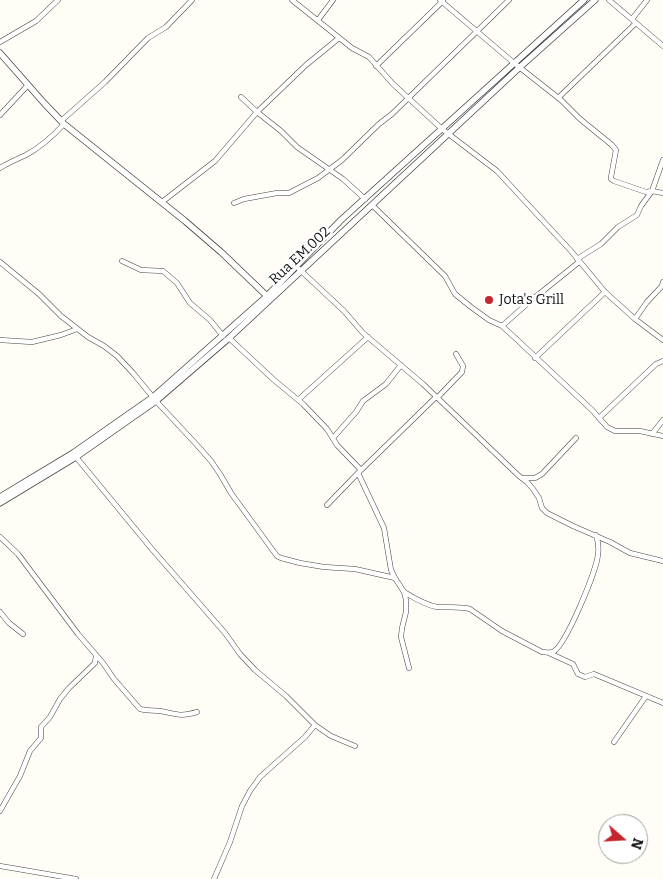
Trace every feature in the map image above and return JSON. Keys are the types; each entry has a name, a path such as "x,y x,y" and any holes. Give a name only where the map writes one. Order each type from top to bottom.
{"street":[{"path":"0,42 36,21 58,0"},
{"path":"0,168 26,155 53,136 63,122 148,38 166,27 192,0"},
{"path":"292,0 352,48 369,57 388,80 442,129 497,171 605,292 635,319 663,340"},
{"path":"318,20 333,0"},
{"path":"234,203 244,199 277,193 289,193 329,170 392,114 509,0"},
{"name":"Rua EM.002","path":"0,503 76,457 154,399 226,337 301,271 448,134 584,0"},
{"name":"Rua EM.002","path":"226,337 341,220 442,129 596,0"},
{"path":"609,0 663,46"},
{"path":"632,19 647,0"},
{"path":"376,66 442,1 612,145 616,150 611,179 646,192 663,193"},
{"path":"558,98 636,23"},
{"path":"162,202 215,161 257,112 339,38"},
{"path":"0,53 63,122 185,220 267,296"},
{"path":"0,115 28,85"},
{"path":"241,97 297,147 343,180 365,199"},
{"path":"502,326 578,260 637,215 652,191 663,160"},
{"path":"372,205 445,276 455,294 489,320 502,326 607,427 615,431 640,431 663,436"},
{"path":"122,261 141,270 163,271 177,283 190,303 328,429 337,445 359,471 384,528 391,570 404,592 406,612 401,637 409,668"},
{"path":"0,262 77,329 117,356 211,461 231,493 278,556 300,563 330,568 355,569 395,578"},
{"path":"296,266 335,302 368,337 437,397 528,482 539,498 542,508 547,513 630,553 663,561"},
{"path":"635,319 662,286 663,282"},
{"path":"535,358 605,292"},
{"path":"0,340 32,342 77,329"},
{"path":"298,400 368,337"},
{"path":"327,505 359,471 462,372 463,366 456,354"},
{"path":"598,418 656,364 663,361"},
{"path":"333,438 363,401 386,384 401,365"},
{"name":"Rua EM.002","path":"0,497 73,453 154,399"},
{"path":"652,434 663,420"},
{"path":"522,478 535,478 542,474 576,438"},
{"path":"76,457 255,670 286,696 315,725 331,736 355,746"},
{"path":"549,653 559,646 587,591 595,570 598,555 596,535"},
{"path":"0,537 18,554 78,634 140,709 185,716 197,712"},
{"path":"404,592 430,605 470,609 502,632 542,652 549,653 573,664 578,674 585,677 594,674 663,703"},
{"path":"0,612 9,623 23,634"},
{"path":"0,811 20,776 30,752 41,738 41,727 69,688 94,663 96,656"},
{"path":"614,742 646,696"},
{"path":"214,879 230,842 242,806 250,791 260,777 315,725"},
{"path":"0,866 50,877 76,879"}],"place":[{"name":"Jota's Grill","path":"489,300"}]}
